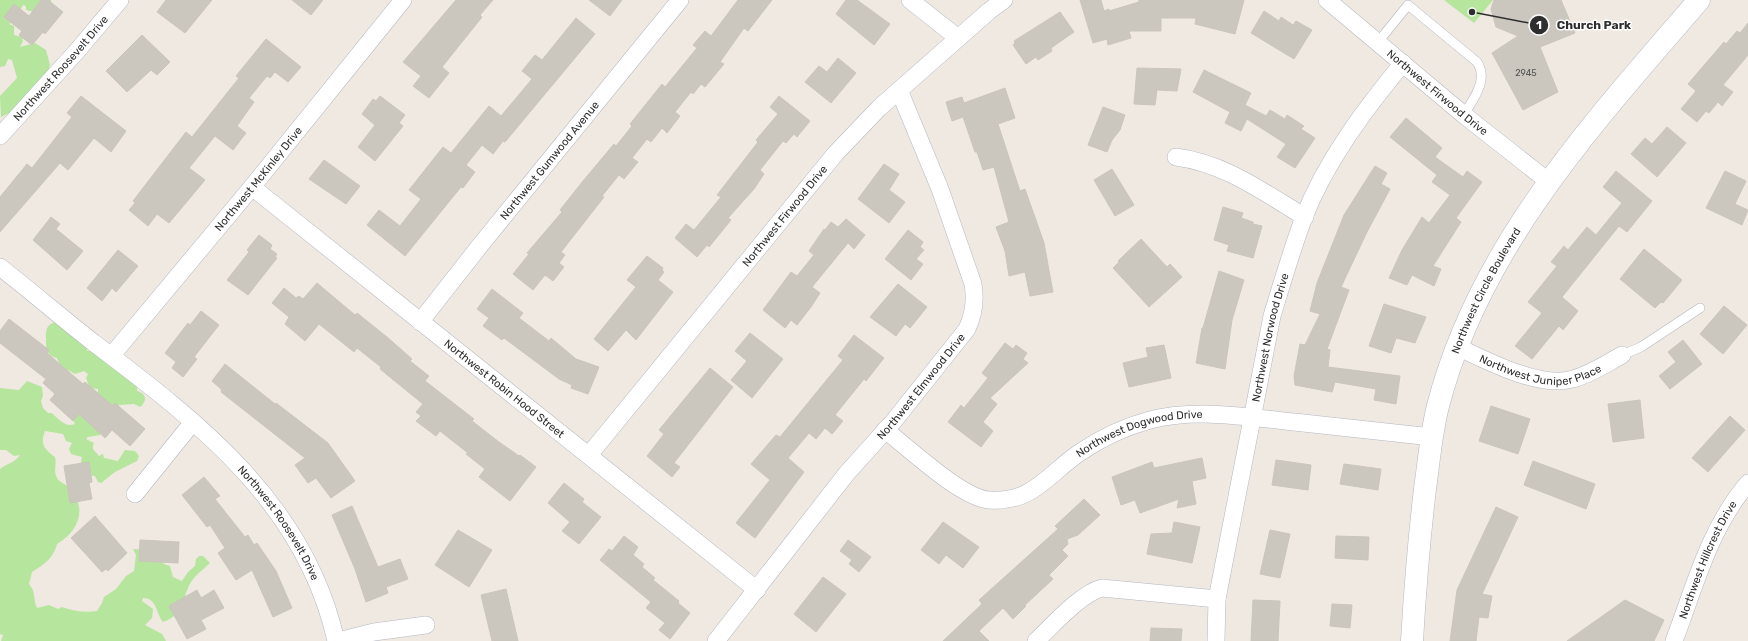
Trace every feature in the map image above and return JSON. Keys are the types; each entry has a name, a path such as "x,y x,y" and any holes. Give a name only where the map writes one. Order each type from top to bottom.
{"main road":[{"name":"Northwest Circle Boulevard","path":"1412,641 1421,529 1432,437 1438,405 1458,347 1478,298 1497,260 1549,182 1585,136 1699,0"}],"street":[{"name":"Northwest Roosevelt Drive","path":"0,136 77,51 120,0"},
{"name":"Northwest McKinley Drive","path":"112,355 252,187 403,0"},
{"name":"Northwest Gumwood Avenue","path":"420,322 482,242 680,0"},
{"path":"910,0 958,38"},
{"name":"Northwest Firwood Drive","path":"589,455 836,153 879,108 958,38 1004,0"},
{"name":"Northwest Firwood Drive","path":"1327,0 1464,115 1549,182"},
{"name":"Northwest Norwood Drive","path":"1216,641 1218,599 1272,316 1304,217 1336,154 1357,121 1403,63"},
{"name":"Northwest Elmwood Drive","path":"716,641 847,473 885,430 967,329 973,313 975,296 973,284 953,223 899,90"},
{"path":"1176,157 1211,164 1228,171 1304,217"},
{"name":"Northwest Robin Hood Street","path":"252,187 757,590"},
{"name":"Northwest Roosevelt Drive","path":"0,267 112,355 193,422 237,462 283,520 305,557 319,588 337,641 374,632 426,625"},
{"name":"Northwest Juniper Place","path":"1458,347 1492,363 1542,380 1573,380 1622,355"},
{"name":"Northwest Dogwood Drive","path":"885,430 958,488 987,500 1006,500 1024,496 1041,486 1078,454 1100,439 1120,430 1151,420 1182,415 1253,418 1432,437"},
{"path":"135,494 193,422"},
{"name":"Northwest Hillcrest Drive","path":"1674,641 1703,560 1716,529 1748,483"},
{"path":"1036,641 1085,596 1094,590 1102,588 1218,599"}],"lane":[{"path":"1378,42 1405,3 1477,62 1482,69 1482,80 1464,115"},
{"path":"1622,355 1642,347 1700,308"}],"green space":[{"path":"0,0 51,0 51,5 34,12 26,10 26,6 23,5 15,20 9,24 14,26 14,35 22,37 23,41 20,47 35,43 46,50 50,65 48,71 14,110 1,117 0,96 17,78 12,60 8,59 5,66 0,67"},
{"path":"1444,0 1493,0 1474,23"},
{"path":"59,322 88,342 87,351 96,351 137,386 137,391 144,395 145,400 143,405 140,407 134,404 119,405 100,430 100,435 88,437 86,439 94,443 94,450 99,456 103,454 104,458 118,461 125,450 135,451 139,456 137,461 115,472 101,483 98,482 95,476 89,475 80,467 82,457 71,454 69,449 72,443 66,441 63,434 45,431 43,443 46,449 55,457 56,475 58,479 68,487 75,496 79,511 78,519 71,533 57,544 56,549 48,561 32,572 29,584 33,590 37,608 49,605 58,609 62,607 70,610 88,612 97,611 104,597 116,589 126,576 134,571 136,555 133,549 139,549 149,553 160,562 170,566 173,577 182,581 188,572 195,566 196,559 199,556 203,556 210,563 194,578 187,590 180,608 171,618 163,622 154,603 151,600 143,598 142,601 153,609 152,618 145,625 162,634 166,641 1,641 3,635 0,634 0,469 20,455 14,456 6,450 0,450 0,388 19,390 27,381 42,387 43,396 41,401 43,408 48,413 52,413 68,425 75,424 70,414 98,395 98,389 90,388 86,378 88,374 84,371 75,374 68,370 63,372 57,358 53,357 47,351 47,329 50,325"}],"building":[{"path":"41,0 48,0 63,12 45,34 43,32 32,45 19,35 22,31 4,17 14,4 29,16"},
{"path":"166,0 212,0 185,33 157,12"},
{"path":"292,0 323,0 311,15"},
{"path":"456,0 493,0 480,15 482,17 442,67 449,73 429,98 413,86 421,76 403,62"},
{"path":"589,0 622,0 610,16"},
{"path":"738,0 772,0 748,31 744,28 720,62 724,64 705,87 701,84 693,94 691,92 675,112 680,116 667,133 662,128 651,142 647,139 632,158 638,162 624,179 619,175 602,196 604,197 561,252 565,255 559,263 564,267 553,281 545,275 533,290 513,274 529,254 527,253 562,212 560,210 583,181 614,144 616,146 632,126 630,124 662,84 665,87 697,48 693,45 705,31 711,36"},
{"path":"846,0 857,0 890,24 874,45 836,14"},
{"path":"1080,0 1101,0 1104,11 1109,9 1109,11 1139,2 1139,0 1244,0 1235,34 1195,24 1196,18 1161,18 1161,31 1129,31 1131,38 1108,45 1107,39 1093,43"},
{"path":"1494,0 1561,0 1575,33 1540,47 1558,92 1523,110 1492,53 1518,36 1496,27 1491,9"},
{"path":"1264,11 1279,21 1281,17 1293,25 1296,21 1312,30 1294,59 1251,33"},
{"path":"1060,12 1074,32 1051,48 1052,51 1038,60 1036,57 1026,64 1013,45 1015,43 1014,41"},
{"path":"576,18 595,34 505,142 503,141 493,154 482,145 466,165 475,172 405,256 367,225 379,210 400,226 421,199 409,190 443,147 451,153 489,106 501,116 532,79 522,71 535,55 542,60"},
{"path":"1748,23 1748,55 1723,85 1733,92 1722,106 1718,102 1709,113 1706,111 1697,122 1681,109 1696,91 1688,84 1724,42 1726,44 1737,31 1740,33"},
{"path":"142,35 170,62 157,75 151,70 127,92 106,71"},
{"path":"266,39 301,67 288,82 275,72 270,78 267,76 249,98 254,102 237,126 246,133 233,150 215,136 189,168 205,180 169,223 157,214 148,226 129,210 135,203 133,201 186,132 192,137 239,78 236,76"},
{"path":"838,58 856,73 831,103 805,82 819,66 827,72"},
{"path":"1137,68 1181,69 1177,91 1157,90 1155,105 1134,104"},
{"path":"1204,70 1251,93 1245,105 1266,116 1270,110 1285,119 1287,115 1304,126 1301,129 1315,138 1295,168 1277,157 1286,144 1247,119 1241,131 1225,123 1230,112 1193,92"},
{"path":"1005,88 1015,118 998,124 1020,191 1025,189 1044,243 1053,292 1030,296 1025,272 1009,276 1005,251 996,227 1009,222 994,167 983,170 963,117 952,121 946,102 962,97 964,103"},
{"path":"81,96 126,131 111,152 94,138 68,170 60,163 0,232 0,197 27,164 32,168 72,117 67,113"},
{"path":"380,96 405,115 399,123 403,126 375,161 358,147 375,125 362,114 373,99 376,101"},
{"path":"779,96 810,121 797,137 794,134 786,143 783,141 760,170 764,174 754,189 728,218 731,220 709,247 707,245 697,257 675,238 686,224 694,230 721,197 717,195 758,142 756,140 778,114 770,107"},
{"path":"1103,107 1125,115 1120,130 1112,140 1107,152 1088,145"},
{"path":"1406,118 1442,148 1435,157 1463,177 1467,171 1482,182 1456,218 1461,222 1433,266 1441,269 1434,286 1412,275 1407,285 1389,278 1402,250 1422,217 1429,223 1450,195 1432,182 1437,175 1390,137"},
{"path":"1667,127 1686,143 1657,177 1631,154 1645,138 1652,144"},
{"path":"324,160 360,186 346,204 309,179"},
{"path":"884,164 899,174 889,190 905,202 889,223 858,199"},
{"path":"1375,166 1387,173 1381,184 1390,189 1367,232 1341,287 1349,290 1327,349 1330,350 1328,367 1400,376 1396,404 1374,400 1376,389 1335,382 1332,392 1295,385 1294,376 1300,344 1305,345 1320,314 1310,311 1317,283 1344,215"},
{"path":"1112,169 1134,205 1115,216 1094,180"},
{"path":"1616,171 1652,201 1627,232 1619,226 1562,297 1578,311 1563,330 1559,326 1532,359 1515,346 1542,313 1528,302 1557,266 1551,262 1564,246 1568,250 1587,227 1596,235 1622,203 1603,187"},
{"path":"1725,171 1746,181 1735,204 1748,210 1742,225 1706,208"},
{"path":"1223,207 1243,213 1241,218 1253,222 1253,224 1262,226 1253,258 1227,251 1229,245 1214,240"},
{"path":"51,217 60,224 56,229 83,251 67,270 33,240"},
{"path":"846,219 865,235 854,249 848,243 812,287 820,293 811,307 797,325 791,320 785,328 763,310 791,272 797,276 814,255 809,251 824,229 825,230 831,222 838,227"},
{"path":"908,230 923,242 920,247 924,250 916,259 923,264 911,280 885,259"},
{"path":"259,235 272,245 270,249 277,254 275,257 277,258 248,295 227,280 249,252 247,250"},
{"path":"1141,239 1167,267 1170,264 1182,277 1149,307 1113,268 1119,262 1118,261"},
{"path":"1644,249 1682,280 1663,303 1661,302 1655,308 1620,279"},
{"path":"118,250 138,266 116,292 112,288 102,301 87,288"},
{"path":"647,256 663,268 662,270 664,272 658,280 673,292 636,340 626,330 608,351 594,339 636,287 627,280"},
{"path":"1219,271 1244,280 1232,320 1225,369 1196,363 1202,328"},
{"path":"317,283 355,315 357,313 387,337 412,359 410,361 429,376 425,381 474,419 472,421 499,442 536,467 510,501 479,477 485,469 466,454 468,453 440,431 436,436 416,421 421,416 416,412 423,404 357,348 354,352 319,324 305,341 285,324 289,317 272,303 284,288 296,298 299,296 303,299"},
{"path":"898,284 927,307 910,328 905,324 896,336 870,317"},
{"path":"492,289 523,313 519,318 549,341 551,338 576,359 599,367 588,394 571,388 572,385 559,379 504,338 502,340 483,326 489,318 477,309"},
{"path":"1384,304 1426,317 1415,343 1396,338 1391,353 1369,346"},
{"path":"1724,306 1747,325 1723,354 1700,334"},
{"path":"201,311 219,325 194,357 197,359 183,377 172,368 176,362 165,353 188,323 190,325"},
{"path":"9,319 49,350 47,353 83,384 85,382 113,406 115,403 145,429 130,446 112,430 105,438 79,414 73,421 50,400 55,394 43,383 46,379 0,343 0,331"},
{"path":"750,333 783,359 752,398 731,380 747,361 735,351"},
{"path":"854,335 884,358 866,381 864,379 835,415 843,421 832,434 825,428 816,439 809,433 788,458 804,472 755,538 736,523 770,480 751,464 776,435 780,437 843,360 838,356"},
{"path":"1683,340 1702,364 1670,389 1659,376 1676,362 1668,352"},
{"path":"1005,343 1013,349 1016,345 1027,353 1023,359 1028,363 990,398 997,404 983,422 993,431 981,447 948,422 961,405 964,408 988,378 982,373"},
{"path":"1164,345 1171,378 1129,387 1123,363 1148,357 1146,348"},
{"path":"225,364 275,404 276,403 328,443 355,481 331,498 316,478 308,483 295,465 305,458 221,392 222,390 212,381"},
{"path":"710,368 733,387 674,463 680,467 672,477 647,456 664,434 659,430"},
{"path":"1640,400 1644,438 1613,442 1608,404"},
{"path":"1491,406 1530,419 1518,454 1479,441"},
{"path":"1730,416 1745,430 1708,472 1692,458"},
{"path":"1202,458 1206,478 1192,481 1196,504 1177,508 1179,499 1140,513 1135,500 1121,505 1112,477 1152,462 1154,468"},
{"path":"1276,460 1311,465 1308,490 1272,485"},
{"path":"1533,461 1595,484 1586,509 1524,485"},
{"path":"89,462 92,482 89,483 92,499 70,503 64,466"},
{"path":"1344,464 1381,469 1378,490 1340,484"},
{"path":"204,477 220,496 215,499 245,537 248,535 254,545 257,543 276,571 292,608 273,617 252,570 236,580 218,553 225,548 210,525 207,527 182,495"},
{"path":"564,483 584,499 582,502 601,517 579,544 562,531 570,522 548,503"},
{"path":"1084,499 1100,515 1078,535 1067,539 1068,544 1062,550 1068,556 1049,575 1053,579 1025,605 1026,606 1013,619 1003,608 979,631 989,641 943,641 982,604 979,600 1058,529 1055,526"},
{"path":"352,506 378,567 400,559 408,579 386,587 388,593 366,602 355,569 332,515"},
{"path":"1496,507 1518,517 1482,594 1492,596 1488,618 1479,617 1476,641 1450,641 1457,590"},
{"path":"95,516 127,553 108,571 106,569 102,572 71,538"},
{"path":"943,522 979,547 963,568 946,555 939,564 921,550"},
{"path":"1174,522 1200,527 1192,563 1147,554 1151,534 1172,533"},
{"path":"458,530 492,550 469,587 435,565"},
{"path":"1270,530 1290,534 1280,578 1260,574"},
{"path":"624,536 638,547 633,555 644,564 642,567 655,578 653,580 679,601 678,603 690,613 670,639 659,630 665,623 646,608 651,602 600,560 609,549 612,551"},
{"path":"1336,536 1369,537 1368,560 1335,558"},
{"path":"140,540 179,542 178,563 139,561"},
{"path":"848,540 871,557 859,572 849,564 852,560 840,551"},
{"path":"823,577 846,594 816,632 794,614"},
{"path":"506,589 518,641 492,641 481,595"},
{"path":"197,590 201,598 214,590 224,608 201,620 206,629 187,639 169,606"},
{"path":"1253,600 1280,601 1278,641 1251,641"},
{"path":"1625,600 1664,620 1654,641 1567,641"},
{"path":"1332,604 1352,605 1350,628 1330,626"},
{"path":"1151,628 1182,629 1181,641 1150,641"}],"place":[{"name":"Church Park","path":"1472,12"}]}
